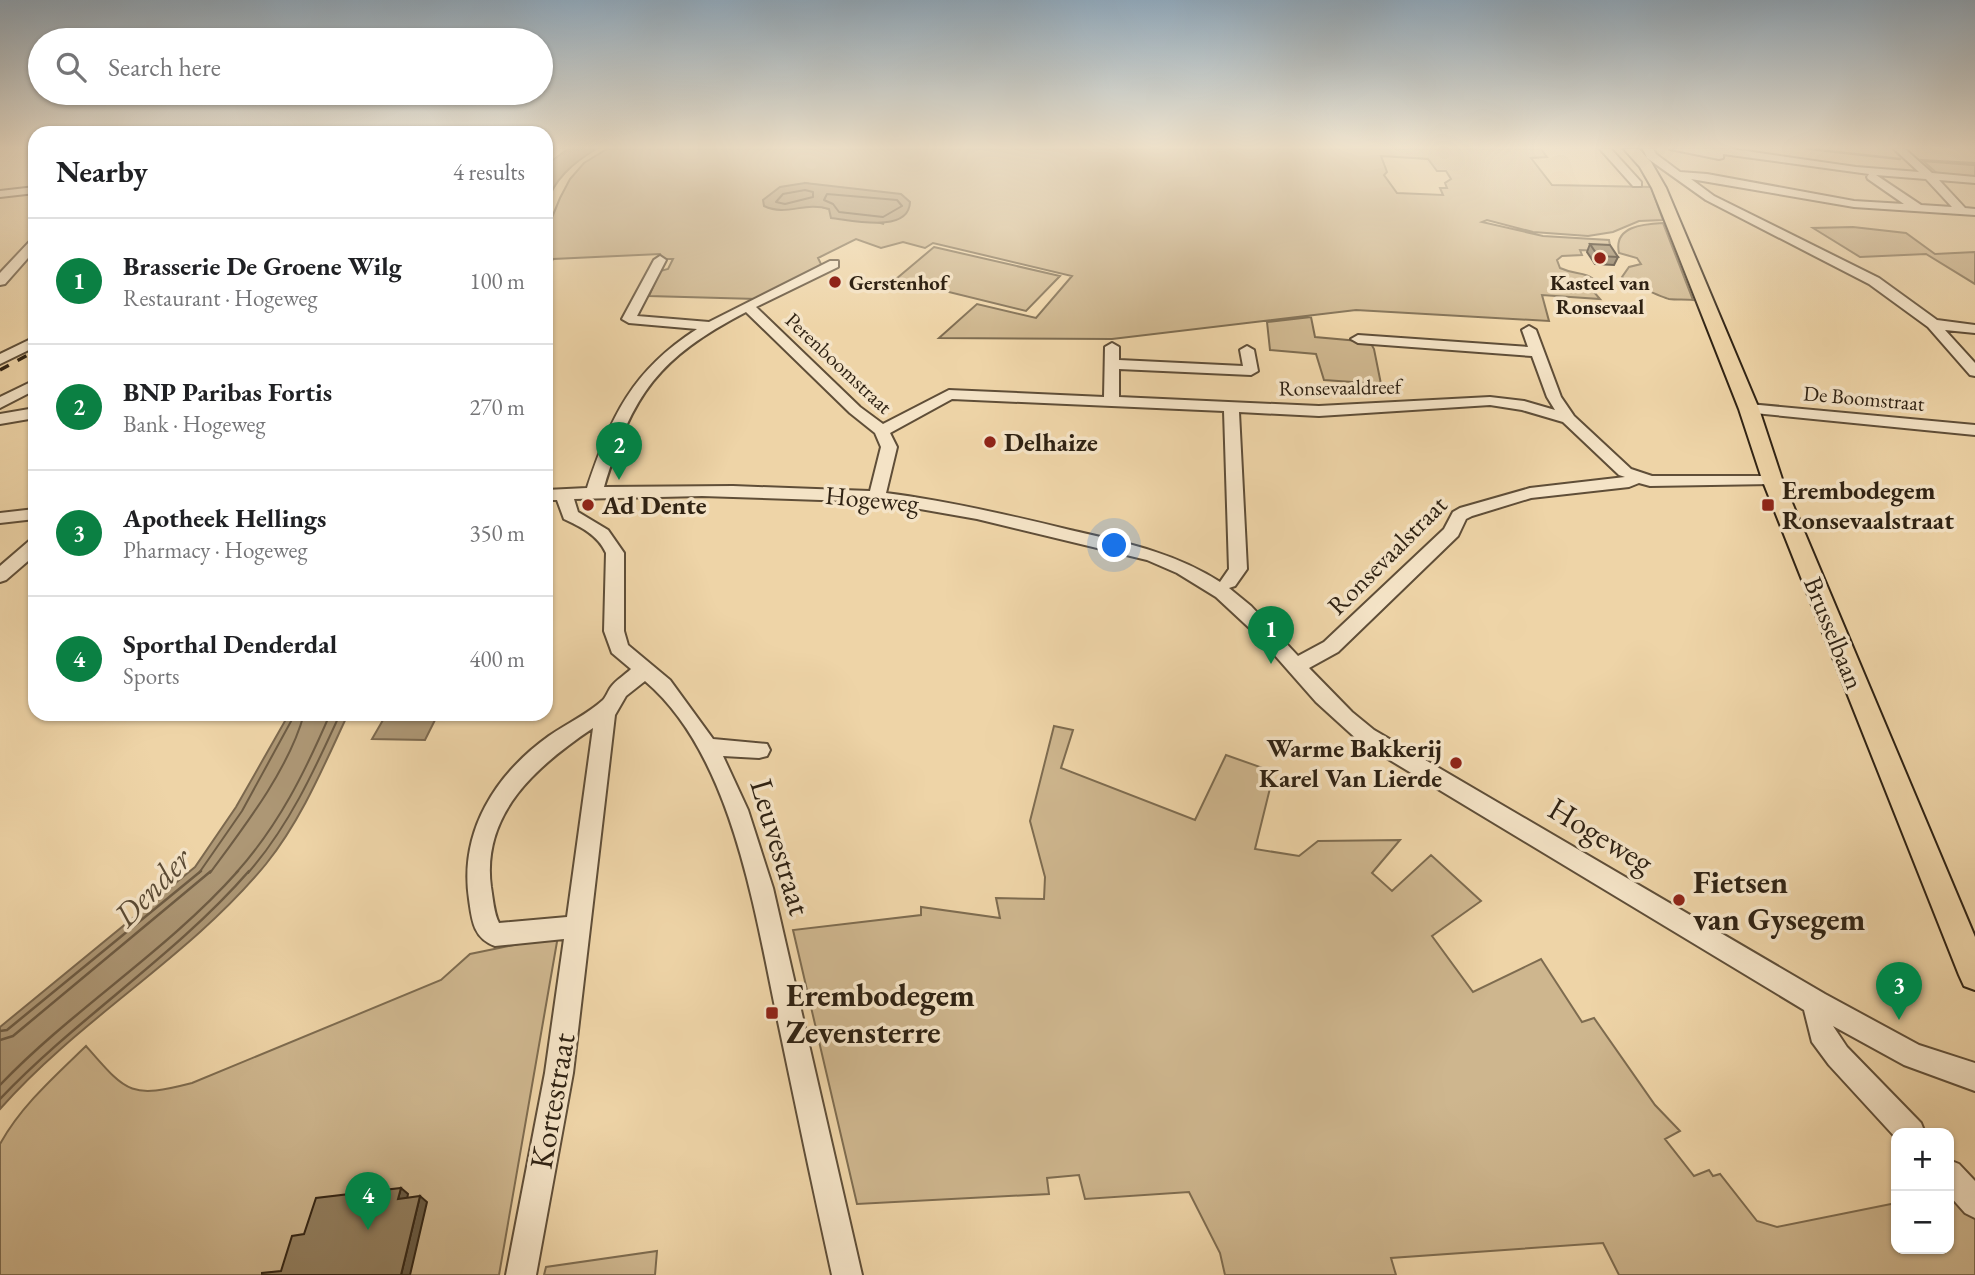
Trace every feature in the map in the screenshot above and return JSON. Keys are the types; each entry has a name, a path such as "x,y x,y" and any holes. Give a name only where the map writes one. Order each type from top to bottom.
{"main road":[{"name":"Brusselbaan","path":"1667,208 1749,409 1772,479 1975,975"}],"street":[{"path":"1731,208 1874,281 1933,324 1975,372"},
{"path":"1925,208 1975,212"},
{"path":"0,281 28,254"},
{"path":"660,260 629,319 714,326"},
{"path":"594,492 602,466 643,381 671,352 749,307 834,264"},
{"name":"Perenboomstraat","path":"749,307 855,410 881,431 889,447 877,497"},
{"path":"1933,324 1975,329"},
{"name":"Ronsevaaldreef","path":"1529,330 1554,397 1568,419 1625,472 1635,478"},
{"name":"Ronsevaaldreef","path":"1358,339 1536,352"},
{"path":"0,359 28,345"},
{"path":"1111,401 1112,347"},
{"name":"Ronsevaaldreef","path":"1112,364 1251,371 1247,350"},
{"path":"28,388 0,405 0,417 28,414"},
{"name":"Ronsevaaldreef","path":"881,431 948,394 1231,407 1367,410 1490,401 1536,408 1568,419"},
{"path":"1230,591 1238,569 1231,407"},
{"name":"De Boomstraat","path":"1749,409 1975,430"},
{"name":"Ronsevaalstraat","path":"1295,667 1331,647 1452,532 1459,516 1466,512 1530,493 1629,482 1635,478 1650,481 1772,479"},
{"name":"Hogeweg","path":"555,495 718,490 877,497 935,505 1150,555 1230,591 1240,606 1327,703 1367,736 1816,1003 1913,1056 1975,1077"},
{"name":"Leuvestraat","path":"555,495 570,514 594,527 611,541 615,553 614,631 620,648 663,685 697,729 737,810 761,888 847,1275"},
{"path":"0,518 28,515"},
{"path":"0,576 28,551"},
{"name":"Kortestraat","path":"521,1275 559,1073 605,715 619,691 645,669"},
{"name":"Kortestraat","path":"578,926 495,935 486,927 478,867 484,835 496,803 512,780 530,761 611,704"},
{"path":"707,747 759,750"},
{"path":"1816,1003 1821,1033 1838,1056 1905,1128"},
{"path":"1954,1179 1975,1202"}],"shaded area":[{"path":"556,208 828,208 884,224 858,208 1659,208 1663,220 1639,221 1613,232 1588,236 1533,232 1487,220 1482,222 1543,236 1609,240 1611,251 1580,250 1582,255 1562,256 1557,260 1560,268 1585,275 1601,285 1588,285 1600,299 1542,295 1549,321 1356,310 1112,339 939,338 977,304 1036,318 1072,276 933,243 925,248 903,242 881,248 856,239 818,258 822,266 757,299 649,296 660,271 668,269 673,259 662,259 660,254 553,259 553,215"},
{"path":"1663,223 1693,300 1666,298 1622,277 1629,267 1641,264 1637,258 1619,253 1618,244 1621,237 1632,228"},
{"path":"1853,227 1906,233 1935,254 1975,252 1975,284 1926,254 1860,257 1813,228"},
{"path":"934,247 1060,276 1026,311 896,279"},
{"path":"1311,317 1315,337 1370,342 1381,384 1324,380 1316,354 1270,350 1267,322"},
{"path":"1054,726 1073,730 1061,768 1195,820 1226,755 1274,772 1255,849 1299,856 1318,841 1400,840 1372,873 1392,891 1431,855 1481,901 1432,936 1473,992 1541,959 1582,1022 1594,1018 1655,1105 1680,1131 1665,1139 1694,1176 1709,1170 1713,1176 1720,1174 1757,1221 1777,1227 1891,1204 1891,1254 1954,1254 1954,1194 1975,1216 1975,1275 1619,1275 1603,1243 1391,1258 1396,1275 1225,1275 1220,1253 1189,1192 1085,1199 1079,1175 1047,1178 1049,1194 857,1204 793,930 921,915 921,907 1000,918 996,898 1044,899 1045,877 1030,821"},
{"path":"558,936 499,1275 0,1275 0,1144 28,1104 86,1046 111,1074 131,1088 155,1091 171,1088 192,1083 441,980 470,954"},
{"path":"657,1251 655,1275 544,1275 546,1267"}],"water":[{"path":"827,208 908,208 900,218 878,223 831,218"},
{"path":"285,721 345,721 291,829 266,864 236,898 169,959 64,1046 0,1109 0,1027 195,867 236,807"},
{"path":"382,721 434,721 425,740 372,739"}],"building":[{"path":"1590,244 1610,245 1618,257 1598,256"},
{"path":"401,1188 398,1199 420,1196 401,1275 262,1275 281,1271 292,1236 304,1234 316,1198"}],"railway":[{"path":"0,370 28,355"}],"place":[{"name":"Kasteel van Ronsevaal","path":"1600,258"},
{"name":"Gerstenhof","path":"835,282"},
{"name":"Delhaize","path":"990,442"},
{"name":"BNP Paribas Fortis","path":"619,480"},
{"name":"Ad Dente","path":"588,505"},
{"name":"Erembodegem Ronsevaalstraat","path":"1768,505"},
{"name":"Brasserie De Groene Wilg","path":"1271,664"},
{"name":"Warme Bakkerij Karel Van Lierde","path":"1456,763"},
{"name":"Fietsen van Gysegem","path":"1679,900"},
{"name":"Erembodegem Zevensterre","path":"772,1013"},
{"name":"Apotheek Hellings","path":"1899,1020"},
{"name":"Sporthal Denderdal","path":"368,1230"}],"water label":[{"name":"Dender","path":"152,887"}]}
